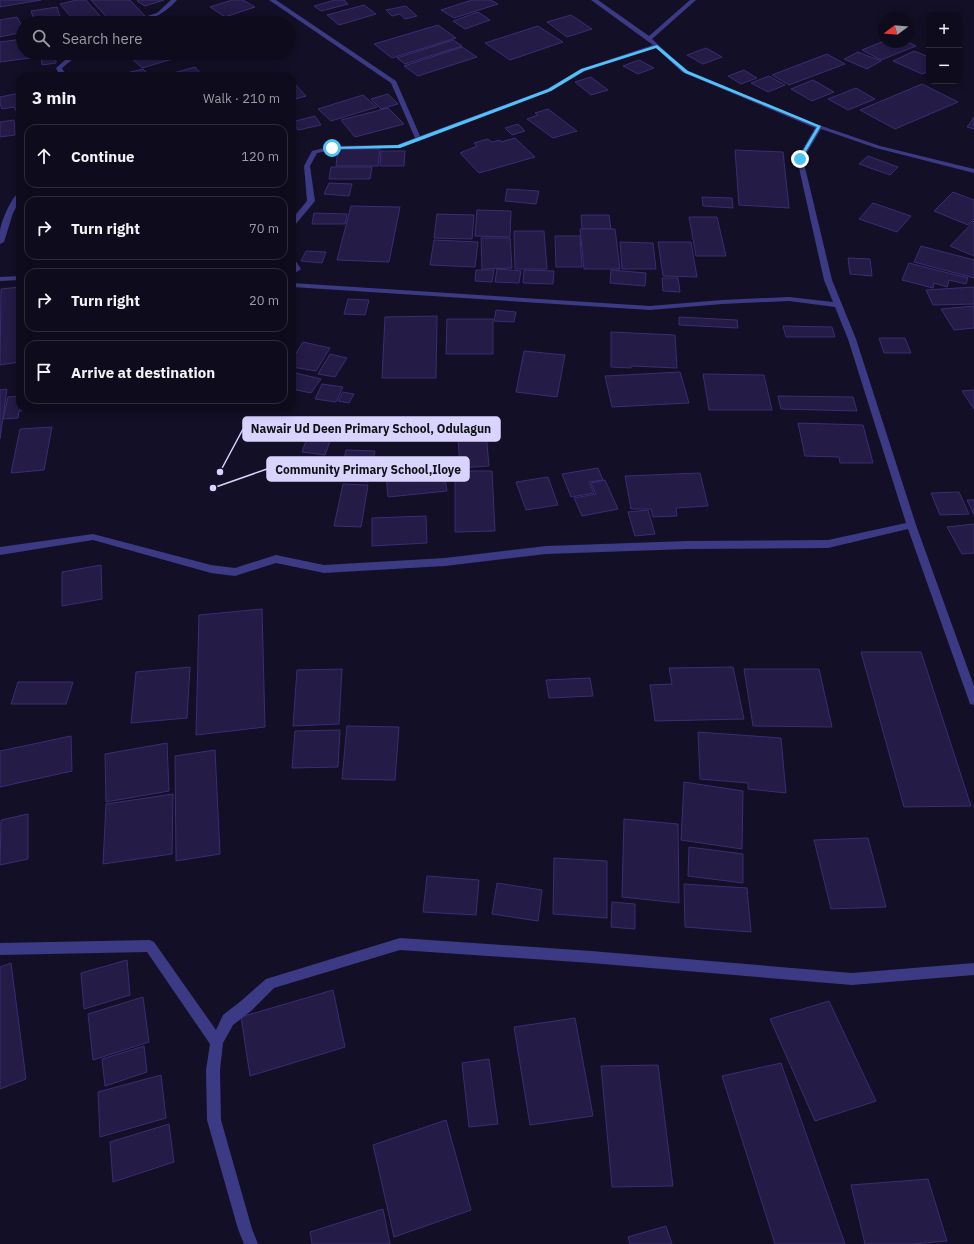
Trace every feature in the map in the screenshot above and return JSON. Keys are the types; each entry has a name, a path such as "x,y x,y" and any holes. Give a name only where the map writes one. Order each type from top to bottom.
{"street":[{"path":"152,16 159,14 174,0"},
{"path":"272,0 296,16"},
{"path":"594,0 649,39 687,72 819,127 878,147 974,171"},
{"path":"649,39 693,0"},
{"path":"296,16 394,82 418,140"},
{"path":"296,218 311,201 307,166 314,152 332,148 398,147 549,90 583,70 657,46"},
{"path":"61,72 59,68 69,60"},
{"path":"819,127 800,159 828,280 852,339 911,525 974,701"},
{"path":"0,242 9,213 16,201"},
{"path":"0,279 16,278"},
{"path":"296,285 650,308 789,299 838,305"},
{"path":"0,551 93,537 211,569 235,572 276,559 324,569 446,562 546,550 687,545 828,544 911,525"},
{"path":"251,1244 214,1120 213,1070 217,1042 228,1020 246,1006 270,983 400,944 591,957 852,979 974,969"},
{"path":"0,950 150,946 217,1042"}],"building":[{"path":"0,0 41,0 0,7"},
{"path":"77,0 86,0 100,16 70,16 60,4"},
{"path":"91,0 130,0 145,16 106,16"},
{"path":"164,0 145,6 137,1"},
{"path":"232,0 243,0 255,7 228,16 224,16 210,7"},
{"path":"335,0 344,0 348,4 321,11 314,6"},
{"path":"472,0 491,0 498,4 454,18 441,10"},
{"path":"364,5 376,14 339,25 327,15"},
{"path":"406,6 417,16 405,19 400,14 392,16 386,10"},
{"path":"57,7 60,16 33,16 31,11"},
{"path":"478,12 490,20 465,29 453,21"},
{"path":"571,15 592,29 567,37 547,22"},
{"path":"16,17 16,34 0,37 0,20"},
{"path":"438,25 456,38 392,58 374,44"},
{"path":"538,26 563,42 510,60 485,43"},
{"path":"16,40 16,60 0,62 0,42"},
{"path":"453,40 462,46 405,64 397,58"},
{"path":"878,43 878,48 911,48 881,60 862,50"},
{"path":"462,47 477,57 418,76 404,66"},
{"path":"706,48 722,57 703,64 687,55"},
{"path":"914,51 926,56 926,72 922,74 893,61"},
{"path":"858,52 881,61 867,69 844,59"},
{"path":"827,54 845,64 789,85 772,75"},
{"path":"41,60 56,60 56,63 42,65"},
{"path":"133,60 169,60 142,68"},
{"path":"639,60 654,68 638,74 623,66"},
{"path":"195,67 199,72 177,72"},
{"path":"143,69 146,72 131,72"},
{"path":"744,70 757,78 741,84 728,76"},
{"path":"769,76 785,85 768,92 751,83"},
{"path":"591,77 608,90 591,95 575,82"},
{"path":"813,80 834,92 812,101 791,89"},
{"path":"922,84 958,102 895,129 860,110"},
{"path":"296,85 306,96 296,99"},
{"path":"856,88 875,99 848,110 828,99"},
{"path":"16,94 16,110 14,107 2,109 0,97"},
{"path":"388,94 398,104 381,109 371,99"},
{"path":"363,95 377,107 331,121 318,109"},
{"path":"388,108 404,124 355,137 341,120"},
{"path":"548,109 577,131 553,138 527,119 538,115 535,113"},
{"path":"315,116 321,125 298,130 296,127 296,121"},
{"path":"974,117 974,129 967,127"},
{"path":"14,120 15,135 0,137 0,122"},
{"path":"518,124 525,131 512,135 505,128"},
{"path":"515,138 535,157 479,173 460,153 477,146 474,143 488,139 492,142 500,140 501,142"},
{"path":"338,149 380,149 378,166 336,166"},
{"path":"735,150 783,152 789,208 739,205"},
{"path":"381,151 405,151 404,166 380,166"},
{"path":"868,156 898,167 890,175 859,164"},
{"path":"331,167 372,167 370,179 329,179"},
{"path":"329,183 352,184 349,196 324,194"},
{"path":"507,189 539,191 536,204 505,201"},
{"path":"953,192 974,200 974,219 968,225 934,211"},
{"path":"702,197 732,198 733,208 703,206"},
{"path":"873,203 911,216 897,232 859,219"},
{"path":"351,206 400,207 389,262 337,260"},
{"path":"477,210 511,211 510,237 475,236"},
{"path":"314,213 347,214 345,224 312,224"},
{"path":"437,214 474,215 472,239 434,238"},
{"path":"581,215 609,215 611,229 582,229"},
{"path":"689,217 717,217 726,256 696,256"},
{"path":"974,221 974,256 950,246"},
{"path":"580,229 615,229 620,269 584,269"},
{"path":"514,231 544,231 547,269 515,269"},
{"path":"555,236 580,236 582,267 556,267"},
{"path":"481,238 510,238 512,268 482,269"},
{"path":"434,240 478,242 475,267 430,265"},
{"path":"620,242 653,243 656,269 622,269"},
{"path":"658,242 691,242 697,277 663,276"},
{"path":"921,246 974,260 974,278 914,262"},
{"path":"306,251 326,252 322,263 301,261"},
{"path":"848,258 870,259 872,276 850,274"},
{"path":"909,263 968,278 966,284 949,280 947,287 934,283 933,288 902,280"},
{"path":"497,269 521,271 519,283 495,282"},
{"path":"476,270 494,270 492,282 475,281"},
{"path":"524,270 554,271 553,284 523,283"},
{"path":"611,270 646,273 645,286 610,283"},
{"path":"662,278 678,278 680,292 663,291"},
{"path":"16,287 16,363 0,365 1,289"},
{"path":"974,287 974,304 933,305 926,290"},
{"path":"348,299 369,300 365,315 344,314"},
{"path":"974,306 974,328 954,330 941,309"},
{"path":"496,310 516,312 514,322 494,321"},
{"path":"437,316 436,378 382,378 385,317"},
{"path":"679,317 737,320 738,328 679,325"},
{"path":"447,319 493,319 493,354 446,354"},
{"path":"783,326 832,327 835,337 786,337"},
{"path":"611,332 675,335 677,368 631,366 631,368 611,367"},
{"path":"879,338 905,338 911,353 884,353"},
{"path":"303,342 330,348 316,371 296,368 296,353"},
{"path":"524,351 565,355 557,397 516,392"},
{"path":"330,354 347,358 335,377 318,374"},
{"path":"680,372 689,403 612,407 605,376"},
{"path":"296,373 321,379 311,393 296,390"},
{"path":"703,374 764,375 772,410 709,410"},
{"path":"322,384 343,387 336,402 315,399"},
{"path":"7,389 0,439 0,390"},
{"path":"974,390 974,409 962,391"},
{"path":"343,392 354,394 349,403 338,401"},
{"path":"16,396 16,412 19,412 18,418 3,419 8,397"},
{"path":"778,396 853,397 857,411 781,409"},
{"path":"313,421 336,424 325,455 302,452"},
{"path":"485,422 489,466 460,468 457,423"},
{"path":"798,423 863,425 873,463 840,463 839,457 805,456"},
{"path":"52,427 44,470 11,473 20,429"},
{"path":"346,450 375,451 368,482 339,480"},
{"path":"442,459 447,491 388,497 385,464"},
{"path":"598,468 603,480 589,482 594,493 571,497 562,474"},
{"path":"455,471 492,471 495,531 455,532"},
{"path":"700,473 708,506 676,508 677,516 653,517 651,509 631,509 625,476"},
{"path":"548,477 558,505 526,510 516,482"},
{"path":"605,480 618,509 582,516 574,498 596,494 591,483"},
{"path":"343,484 368,485 361,527 334,526"},
{"path":"959,492 969,514 940,515 931,493"},
{"path":"967,500 974,500 974,515"},
{"path":"648,510 655,534 635,536 628,512"},
{"path":"426,516 427,543 372,546 372,518"},
{"path":"974,524 974,553 962,554 947,527"},
{"path":"101,565 102,599 62,606 62,572"},
{"path":"262,609 265,727 196,735 199,615"},
{"path":"861,652 921,652 971,806 904,807"},
{"path":"190,667 187,718 131,723 136,672"},
{"path":"733,667 744,719 655,721 650,685 672,684 669,668"},
{"path":"342,669 339,724 293,726 297,670"},
{"path":"744,669 819,669 832,727 753,726"},
{"path":"590,678 593,696 549,698 546,680"},
{"path":"18,682 73,682 66,704 11,704"},
{"path":"347,726 399,727 395,780 342,779"},
{"path":"340,730 338,767 292,768 295,731"},
{"path":"698,732 781,738 786,793 748,789 748,783 700,779"},
{"path":"71,736 72,771 0,787 0,751"},
{"path":"167,743 169,791 106,802 105,754"},
{"path":"215,750 220,854 176,861 175,756"},
{"path":"684,782 743,791 742,849 681,840"},
{"path":"173,794 172,854 103,864 106,804"},
{"path":"28,814 28,859 0,865 1,820"},
{"path":"624,819 678,824 679,903 622,897"},
{"path":"868,838 886,907 831,909 814,840"},
{"path":"689,847 743,854 743,883 688,876"},
{"path":"554,858 607,861 607,918 553,914"},
{"path":"427,876 479,880 476,915 423,912"},
{"path":"497,883 542,890 538,921 492,914"},
{"path":"684,884 747,888 751,932 685,927"},
{"path":"612,902 635,904 635,929 611,927"},
{"path":"127,960 130,995 84,1009 81,973"},
{"path":"11,963 26,1079 0,1089 0,967"},
{"path":"333,990 345,1047 250,1076 241,1017"},
{"path":"143,997 149,1042 93,1060 88,1014"},
{"path":"829,1001 876,1101 815,1121 770,1019"},
{"path":"575,1018 593,1116 530,1125 514,1027"},
{"path":"144,1046 147,1072 105,1086 102,1059"},
{"path":"489,1059 498,1124 469,1127 462,1063"},
{"path":"781,1063 845,1244 775,1244 722,1076"},
{"path":"658,1065 673,1186 612,1187 601,1066"},
{"path":"161,1075 166,1118 100,1137 98,1092"},
{"path":"446,1120 471,1210 394,1237 373,1145"},
{"path":"169,1124 174,1162 113,1182 110,1142"},
{"path":"928,1179 947,1241 912,1244 865,1244 851,1185"},
{"path":"383,1209 390,1244 312,1244 310,1232"},
{"path":"666,1226 672,1244 630,1244 628,1237"}],"place":[{"name":"Nawair Ud Deen Primary School, Odulagun","path":"220,472"},
{"name":"Community Primary School,Iloye","path":"213,488"}],"route":[{"path":"332,148 398,147 549,90 583,70 657,46 684,71 819,127 800,159"}]}
